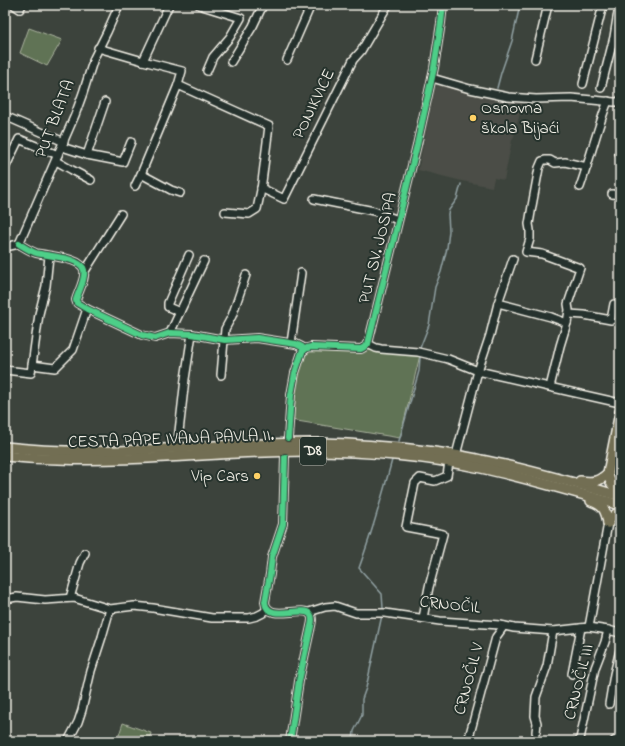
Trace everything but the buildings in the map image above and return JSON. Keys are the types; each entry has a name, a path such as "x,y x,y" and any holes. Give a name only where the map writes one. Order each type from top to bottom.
{"main road":[{"path":"620,412 608,473 612,486 620,492"},
{"path":"228,446 236,442 243,441 288,438 307,438 317,443"},
{"name":"CESTA PAPE IVANA PAVLA II.","path":"5,447 51,451 124,452 286,443 372,446 456,455 504,465 620,496"},
{"name":"CESTA PAPE IVANA PAVLA II.","path":"5,456 40,459 111,460 259,452 308,451 403,456 481,468 620,505"},
{"path":"259,452 270,456 285,457 302,456 308,451"},
{"path":"570,482 579,480 588,482 597,481 608,473"},
{"path":"578,493 585,499 599,503 604,509 608,523"},
{"path":"608,523 616,513 620,512"}],"street":[{"path":"14,5 20,9 22,5"},
{"name":"PUT BLATA","path":"19,244 63,144 83,93 90,68 98,48 119,5"},
{"path":"143,61 169,5"},
{"path":"199,5 242,18 230,37 213,57 207,71"},
{"path":"232,62 253,26 263,5"},
{"path":"287,60 311,5"},
{"name":"PONIKVICE","path":"261,188 284,199 353,60 361,51 388,5"},
{"name":"PUT SV. JOSIPA","path":"368,344 398,220 412,170 432,78 443,5"},
{"path":"536,59 548,5"},
{"path":"583,84 603,5"},
{"path":"601,88 614,37 620,5"},
{"path":"98,48 182,71 178,85 135,186"},
{"path":"432,78 470,89 508,97 536,99 571,98 618,102 620,100"},
{"path":"178,85 269,126 257,209 248,214 224,212"},
{"path":"580,187 608,101"},
{"path":"87,155 105,102"},
{"path":"5,116 87,155 123,162 131,142"},
{"path":"6,166 19,139 57,158 72,170 91,180"},
{"path":"550,387 569,314 568,304 580,268 542,254 526,252 530,239 530,219 539,168 542,161 550,160 555,162 565,162 587,167"},
{"path":"141,174 171,190 180,193"},
{"path":"612,194 620,195"},
{"path":"314,199 374,210 398,220"},
{"path":"121,214 85,272 76,300 77,303 142,335 155,338 170,333 192,334 225,340 257,338 291,343 302,347 304,350"},
{"path":"5,247 19,244 34,252 71,260 83,267 85,272"},
{"path":"180,312 168,307 168,303 189,255"},
{"path":"5,370 31,373 39,314 46,286 49,256"},
{"path":"456,455 478,371 513,259"},
{"path":"170,333 204,261"},
{"path":"291,343 301,273"},
{"path":"221,375 225,329 232,316 246,275"},
{"path":"498,303 551,317 567,323"},
{"path":"569,314 611,320 614,304"},
{"path":"32,364 55,368 73,350 87,309"},
{"path":"177,449 192,334"},
{"path":"288,438 291,395 295,373 302,352 311,347 361,349 368,344 376,348 418,352 448,359 478,371 620,403"},
{"path":"5,599 17,598 45,600 74,598 110,609 134,606 212,618 249,618 263,613 267,609 265,602 272,557 282,524 285,457"},
{"path":"423,618 429,587 443,534 406,526 415,482 420,478 435,481 447,476 449,462"},
{"path":"572,674 585,627 608,523"},
{"path":"70,598 80,563 85,553"},
{"name":"CRNOČIL","path":"267,609 271,612 309,612 325,607 335,606 356,613 385,613 440,621 500,625 553,632 585,627 620,633"},
{"path":"68,741 78,722 82,710 91,671 110,609"},
{"path":"290,741 299,681 312,626 312,618 309,612"},
{"name":"CRNOČIL V","path":"468,741 496,637 504,626"},
{"name":"CRNOČIL III","path":"579,741 594,668 605,642 608,630"},
{"path":"536,732 536,697 547,666 553,632"},
{"path":"609,704 620,650"},
{"path":"614,741 620,738"}],"shaded area":[{"name":"Osnovna škola Bijaći","path":"437,85 523,101 512,140 504,180 494,178 492,187 418,170 435,88"}],"green space":[{"path":"29,28 62,40 47,66 20,53"},
{"path":"314,349 371,350 420,355 400,438 291,420 295,385 299,369 305,352"},
{"path":"123,723 151,733 149,741 117,741"}],"waterway":[{"path":"497,88 512,41 520,5"},
{"path":"420,348 429,325 435,287 441,272 447,248 449,231 448,214 449,210 457,199 461,184"},
{"path":"399,441 419,371 420,357"},
{"path":"383,608 382,594 359,568 373,528 392,460"},
{"path":"353,741 354,731 362,715 362,699 366,688 382,615"}],"cycle path":[{"path":"288,438 291,395 295,373 302,352 311,347 361,349 368,344 417,145 434,68 443,5"},
{"path":"19,244 36,253 77,262 84,270 82,285 76,300 77,303 142,335 155,338 170,333 192,334 225,340 257,338 296,344 304,350"},
{"path":"285,457 283,524 272,557 265,602 267,608 278,613 300,611 306,612 312,617 299,681 290,741"}],"place":[{"name":"Osnovna škola Bijaći","path":"473,118"},
{"name":"Vip Cars","path":"257,476"}]}
